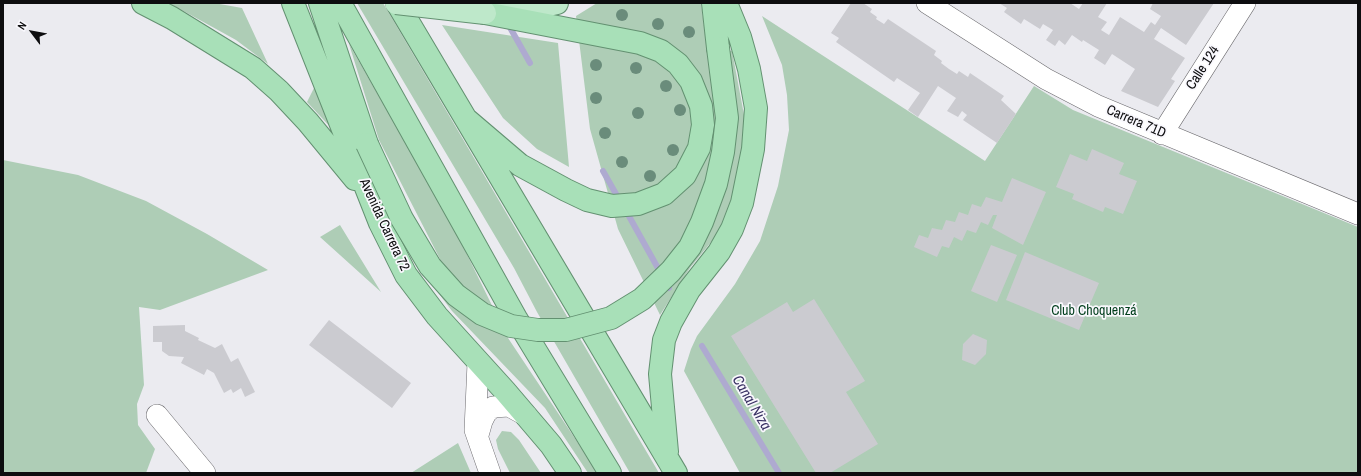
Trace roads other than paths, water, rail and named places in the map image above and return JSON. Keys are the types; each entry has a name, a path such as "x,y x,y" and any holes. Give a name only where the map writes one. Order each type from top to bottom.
{"highway":[{"path":"143,3 179,22 252,68 279,91 308,122 369,198"},
{"name":"Avenida Carrera 72","path":"293,3 369,198 390,247 406,275 437,316 527,416 551,445 570,473"},
{"path":"320,3 367,144 402,219 430,266 456,295 482,314 511,326 538,330 566,330 611,318 642,299 671,271 690,247 702,222 717,178 723,152 727,118 713,3"},
{"path":"340,3 518,320 610,473"},
{"path":"396,3 672,466"},
{"path":"413,3 420,43"},
{"path":"672,466 660,374 664,340 671,322 689,290 719,252 732,229 742,203 753,149 756,108 740,37 726,3"},
{"path":"466,119 520,165 587,200 612,206 638,204 664,194 685,175 699,148 703,125 701,106 692,80 678,64 661,51 640,43 485,13"}],"main road":[{"path":"396,3 485,13 522,11 557,3"}],"street":[{"name":"Carrera 71D","path":"927,3 1065,90 1162,134 1358,214"},
{"name":"Calle 124","path":"1162,134 1245,3"},
{"path":"478,363 478,389 474,420 477,440 490,473"},
{"path":"477,440 482,421 486,413 493,407 509,406 527,416"},
{"path":"156,415 204,473"}],"waterway":[{"name":"Canal Niza","path":"508,24 530,63"},
{"name":"Canal Niza","path":"603,171 620,201"},
{"name":"Canal Niza","path":"625,209 669,288"},
{"name":"Canal Niza","path":"702,346 779,473"}],"park label":[{"name":"Club Choquenzá","path":"1094,311"}]}
